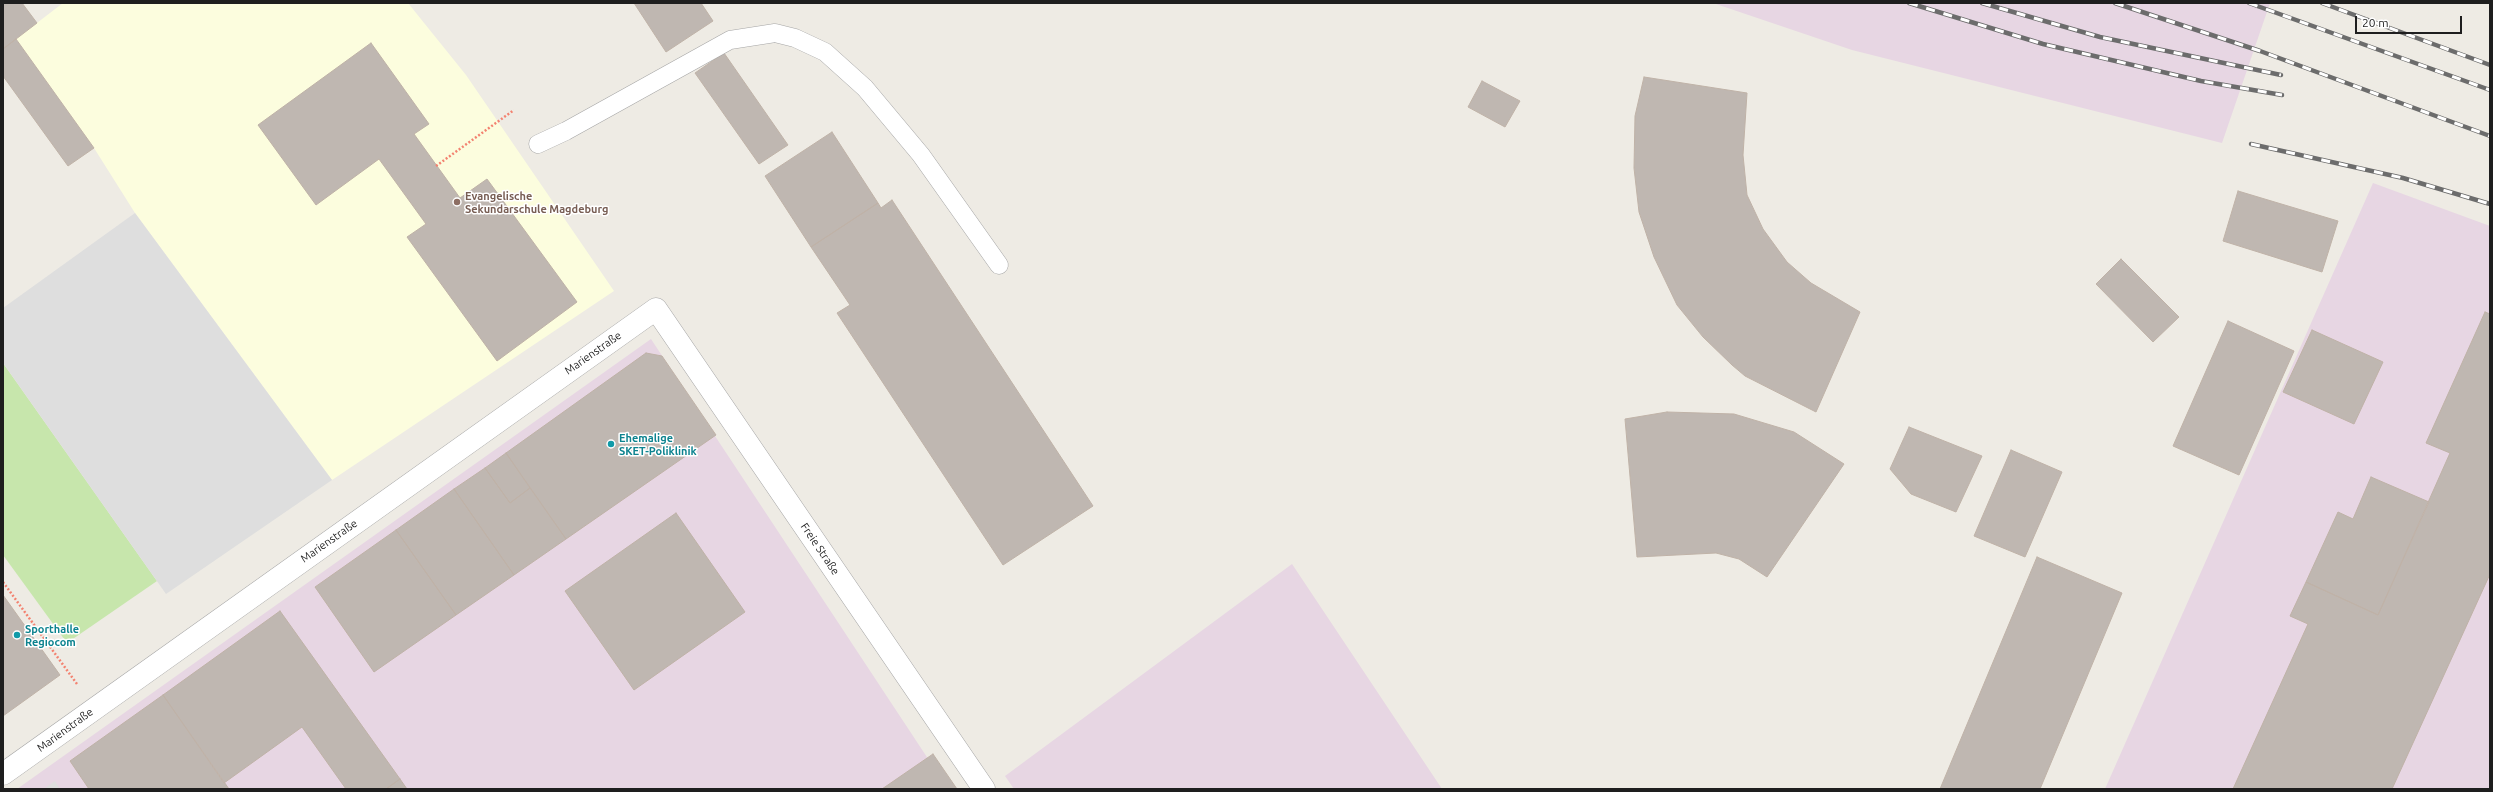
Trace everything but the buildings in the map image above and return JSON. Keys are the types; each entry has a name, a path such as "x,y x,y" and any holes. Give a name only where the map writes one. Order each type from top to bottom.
{"street":[{"name":"Marienstraße","path":"3,774 656,309"},
{"name":"Freie Straße","path":"656,309 984,789"}],"lane":[{"path":"538,144 566,131 730,40 775,33 795,38 825,52 865,88 921,155 999,265"}],"path":[{"path":"436,166 514,110"},
{"path":"3,582 71,676"}],"shaded area":[{"path":"63,3 408,3 466,75 614,291 332,480 135,213 94,148 16,39"},
{"path":"1713,3 2270,3 2222,143 1852,50"},
{"path":"2373,183 2490,226 2490,789 2105,789"},
{"path":"135,213 332,480 166,594 3,363 3,308"},
{"path":"651,339 948,789 17,789"},
{"path":"1292,564 1442,789 1014,789 1005,776"},
{"path":"55,781 60,789 44,789"}],"green space":[{"path":"3,363 157,581 67,643 3,555"}],"railway":[{"path":"1909,3 2043,44 2201,81 2282,95"},
{"path":"1982,3 2100,37 2281,75"},
{"path":"2115,3 2260,51 2490,136"},
{"path":"2249,3 2490,90"},
{"path":"2322,3 2490,65"},
{"path":"2251,144 2403,178 2490,204"}],"place":[{"name":"Evangelische Sekundarschule Magdeburg","path":"457,202"},
{"name":"Ehemalige SKET-Poliklinik","path":"611,444"},
{"name":"Sporthalle Regiocom","path":"17,635"}]}
